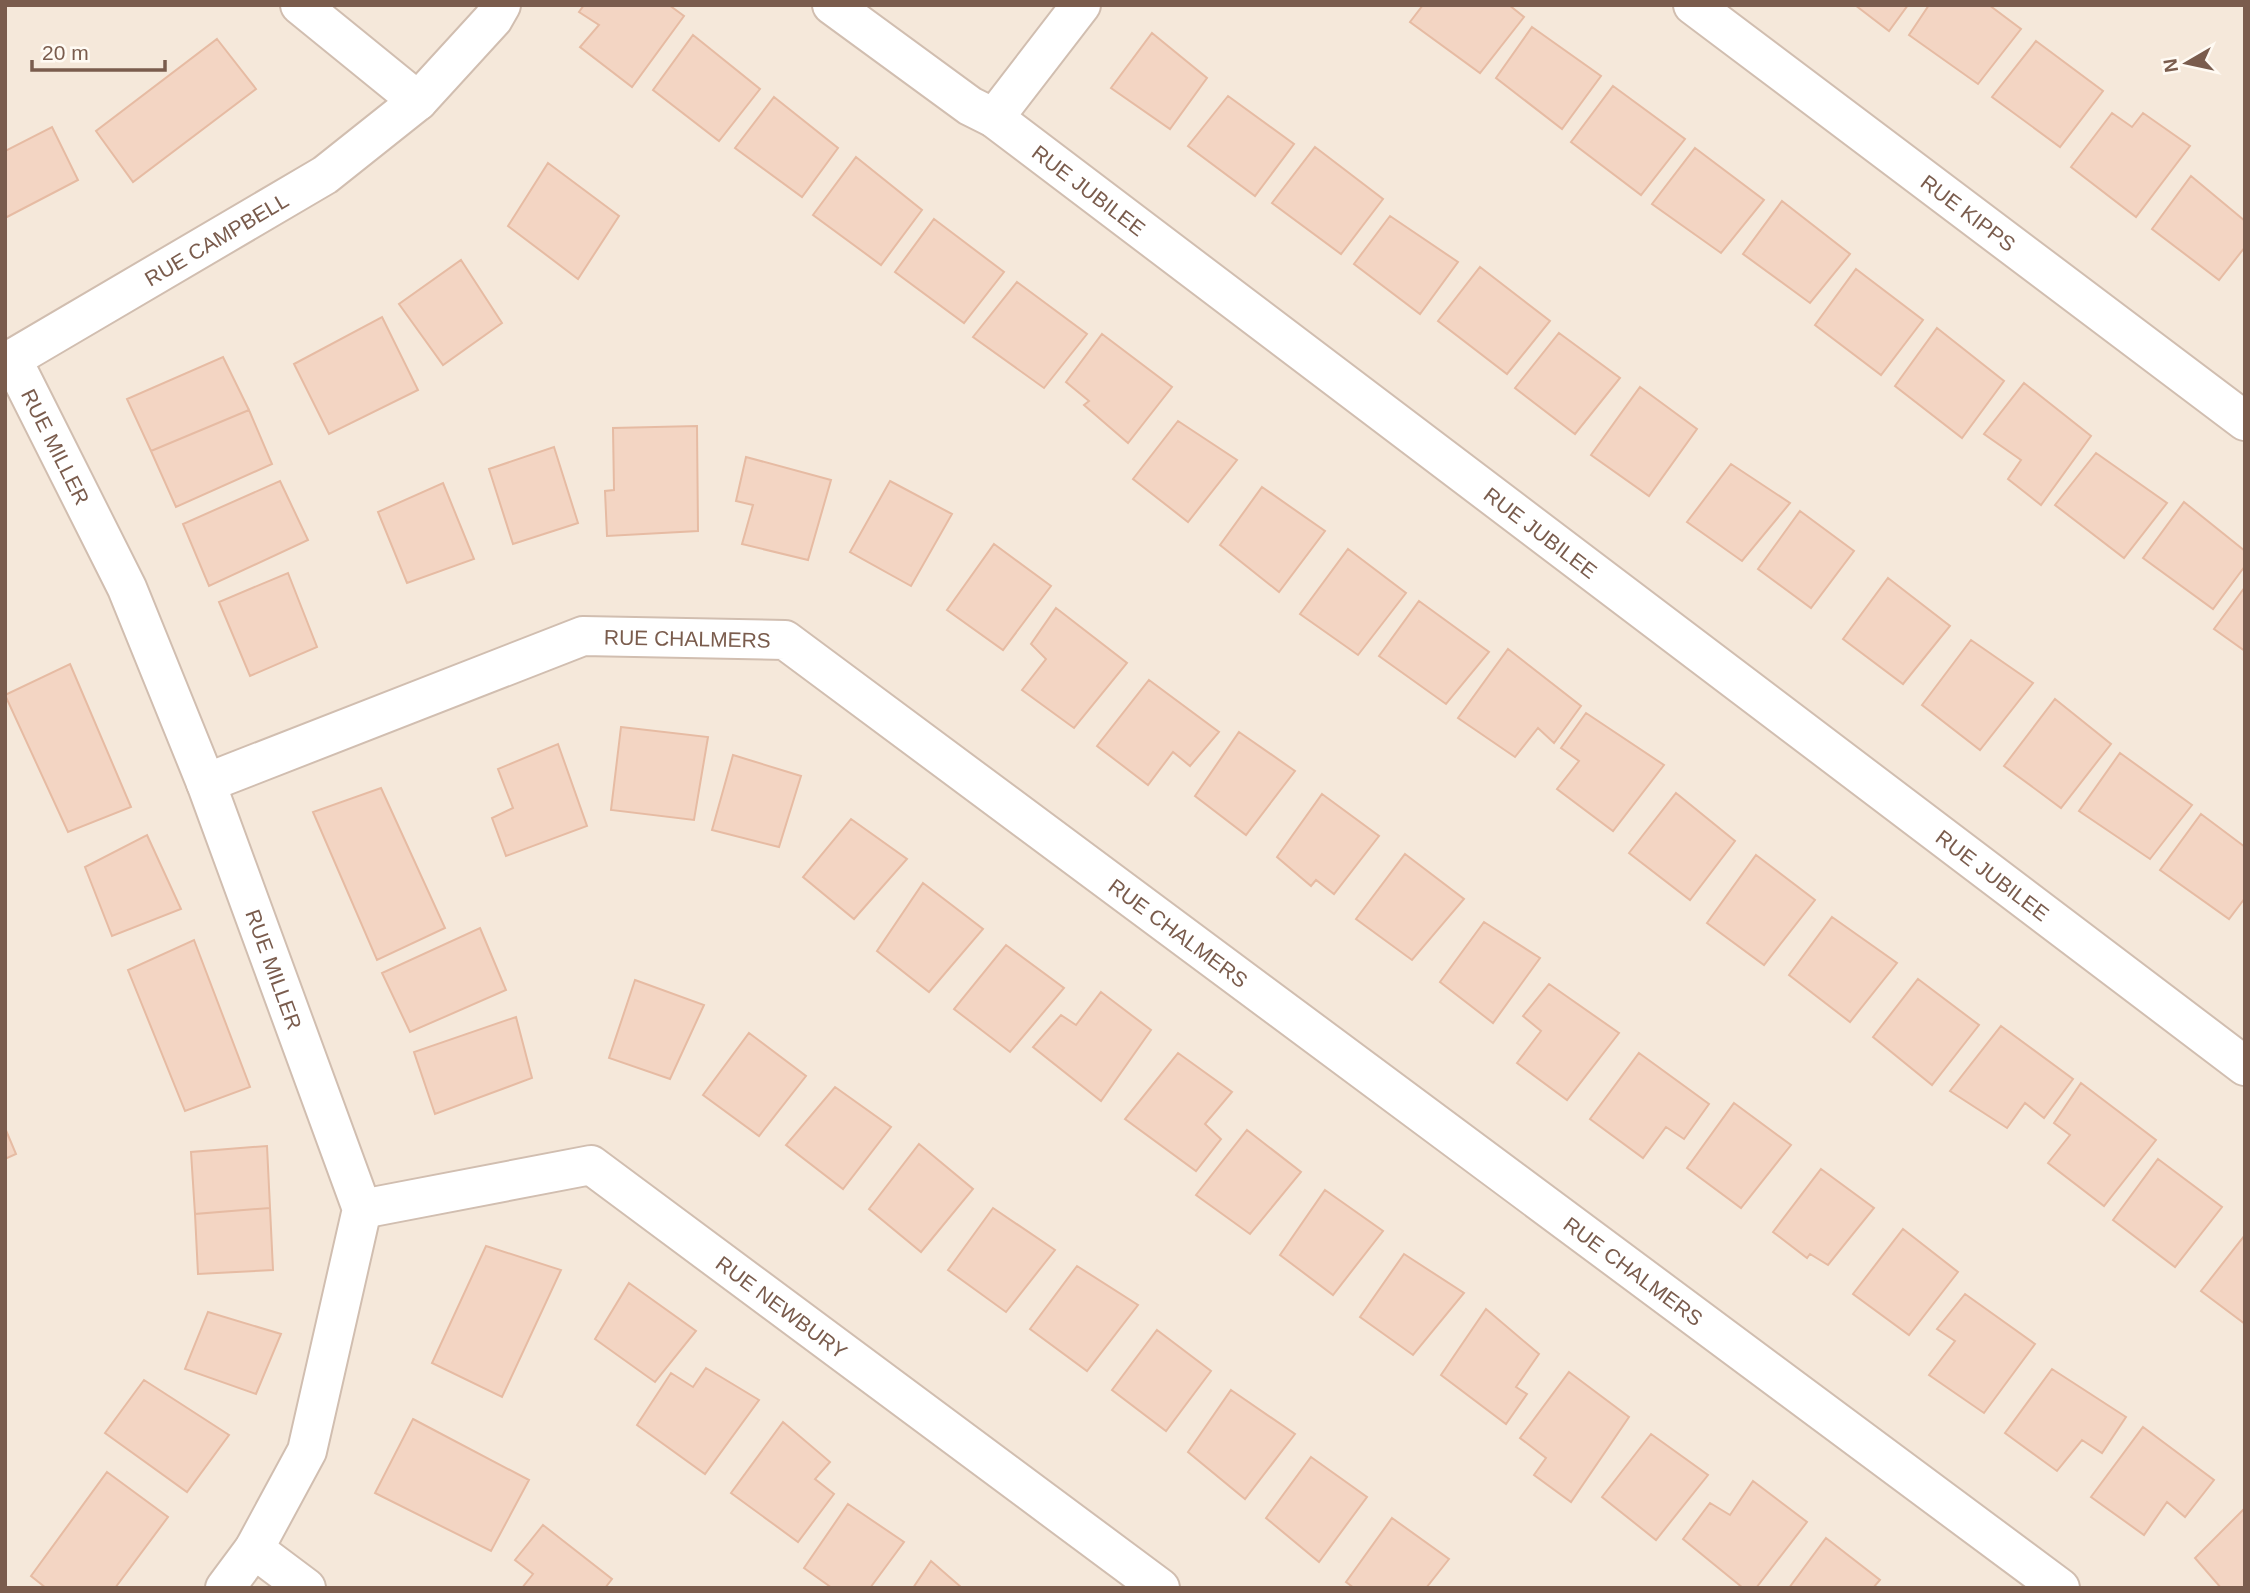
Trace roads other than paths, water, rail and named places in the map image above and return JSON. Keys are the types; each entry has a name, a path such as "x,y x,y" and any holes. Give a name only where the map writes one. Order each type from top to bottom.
{"street":[{"path":"300,5 418,101 493,19 501,5"},
{"name":"RUE JUBILEE","path":"832,5 970,106 994,118 2245,1066"},
{"path":"994,118 1081,5"},
{"name":"RUE KIPPS","path":"1693,5 2245,421"},
{"name":"RUE CAMPBELL","path":"9,361 326,175 418,101"},
{"name":"RUE MILLER","path":"9,361 127,588 206,783 362,1209"},
{"name":"RUE CHALMERS","path":"206,783 583,636 785,640 2060,1588"},
{"name":"RUE NEWBURY","path":"362,1209 591,1165 1160,1588"},
{"path":"225,1588 254,1549 307,1451 362,1209"},
{"path":"254,1549 306,1588"}]}
